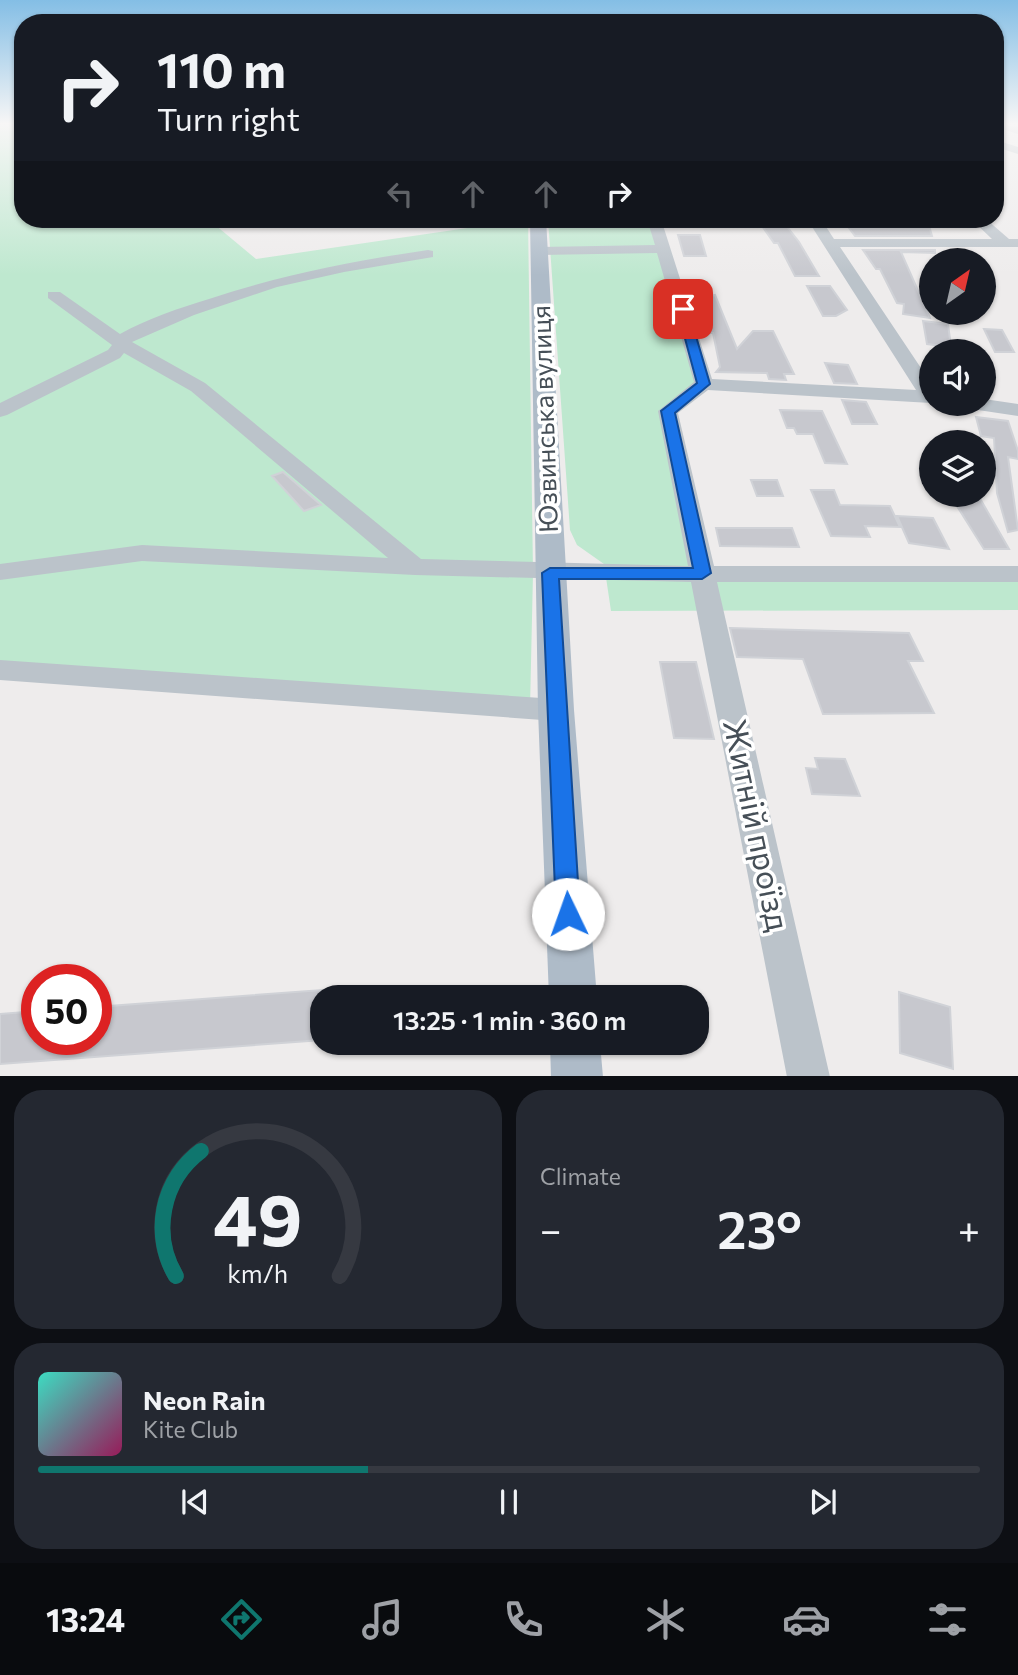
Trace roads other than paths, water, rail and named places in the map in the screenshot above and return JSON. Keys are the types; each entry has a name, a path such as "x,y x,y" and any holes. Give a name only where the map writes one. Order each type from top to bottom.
{"main road":[{"name":"Юзвинська вулиця","path":"539,228 556,710 572,985"},
{"path":"576,1055 577,1076"}],"street":[{"path":"657,228 704,384 919,396"},
{"path":"820,228 919,380"},
{"path":"991,228 1012,243"},
{"path":"831,243 1012,243"},
{"path":"540,251 663,249"},
{"path":"0,411 114,354 127,337 188,310 273,283 344,267 428,254"},
{"path":"54,295 121,344 198,387 415,567"},
{"name":"Житній проїзд","path":"704,384 668,411 809,1076"},
{"path":"996,407 1018,410"},
{"path":"0,572 142,553 550,573 1018,574"},
{"path":"0,670 556,710"}]}
